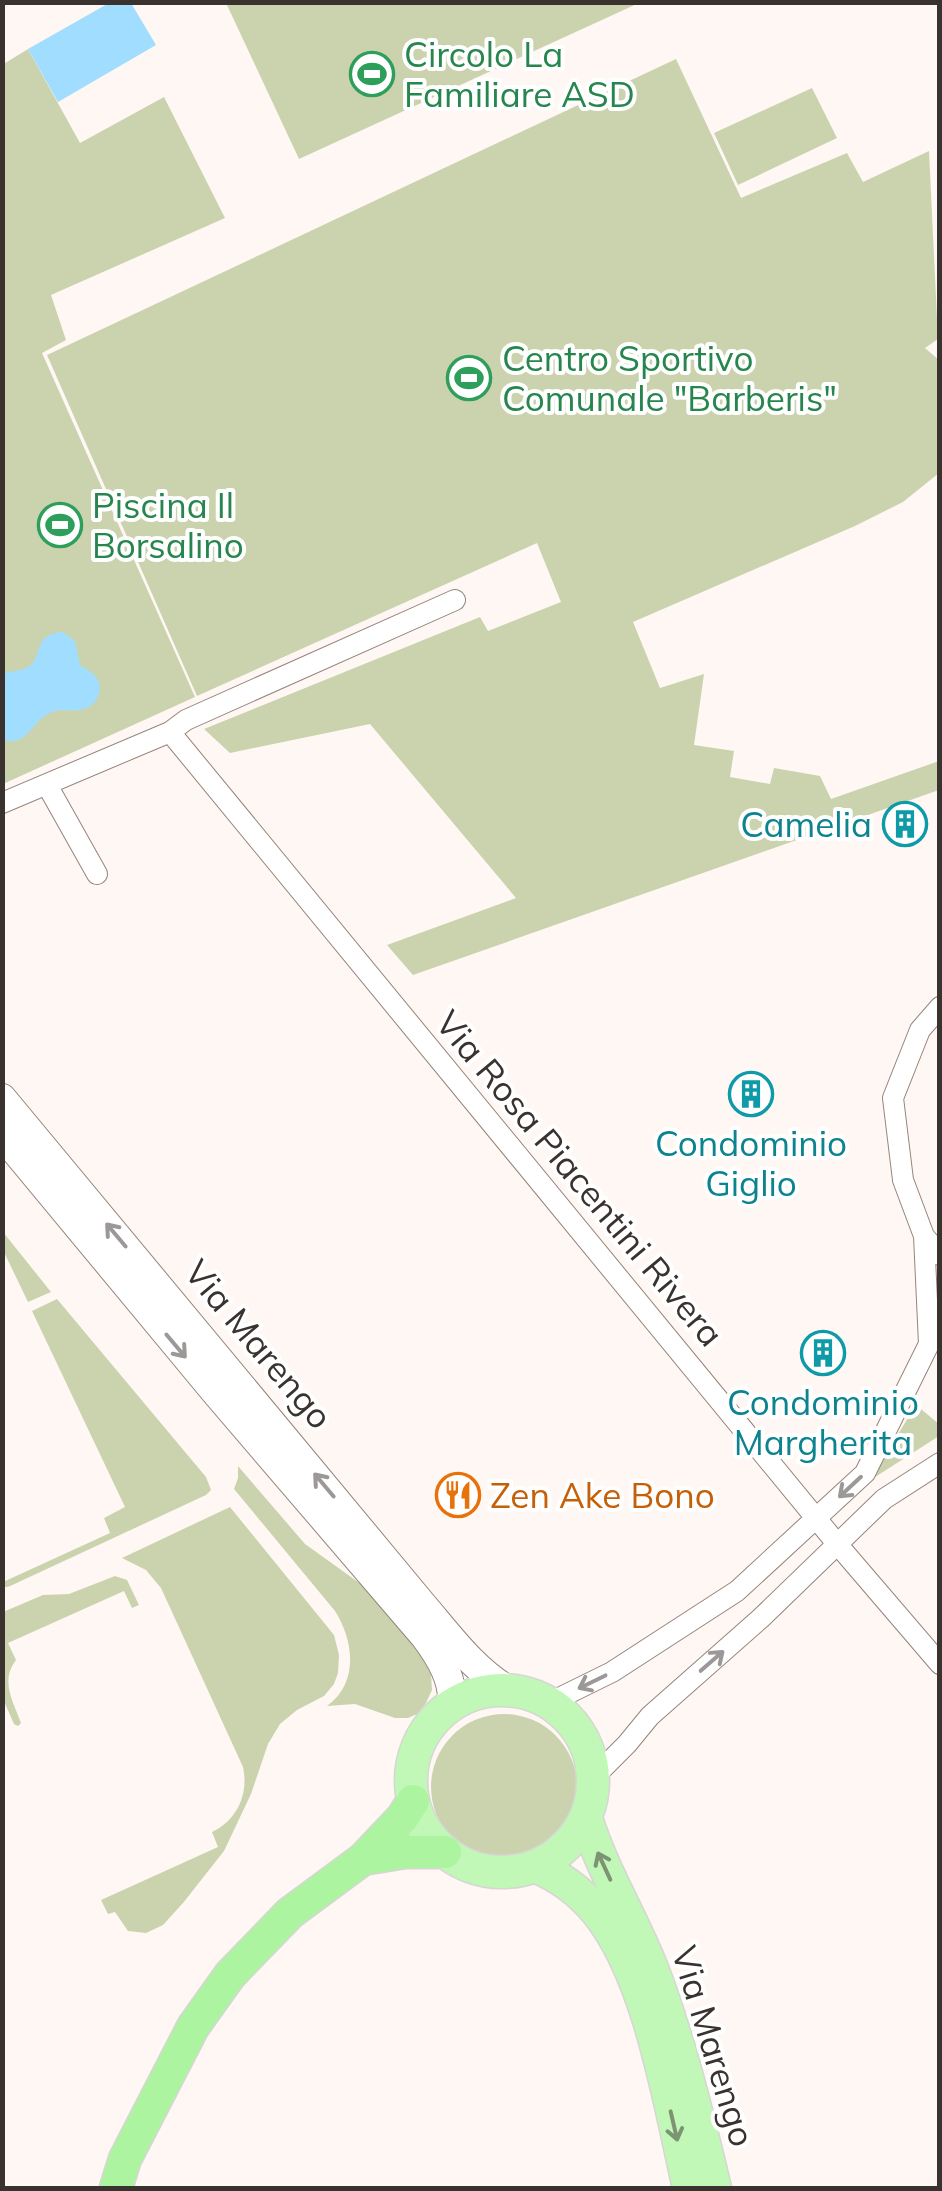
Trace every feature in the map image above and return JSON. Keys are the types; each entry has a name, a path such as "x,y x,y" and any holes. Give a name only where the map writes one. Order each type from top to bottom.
{"highway":[{"path":"116,2188 124,2159 192,2027 230,1975 290,1912 362,1859 413,1801"},
{"path":"362,1859 405,1852 445,1852"}],"main road":[{"name":"Via Marengo","path":"2,1098 454,1640 490,1677 510,1690"},
{"path":"2,1136 203,1379 425,1637 446,1671 452,1705"},
{"path":"510,1690 549,1703 578,1730 588,1750 592,1800 586,1818 566,1846 549,1860 514,1872 484,1871 445,1852 424,1828 413,1801 411,1772 419,1744 433,1721 452,1705 478,1693 510,1690"},
{"name":"Via Marengo","path":"586,1818 598,1854 659,1987 715,2188"},
{"name":"Via Marengo","path":"535,1866 585,1899 622,1953 652,2035 689,2188"}],"street":[{"path":"2,803 170,732 186,720 456,600"},
{"name":"Via Rosa Piacentini Rivera","path":"170,732 940,1664"},
{"path":"47,784 97,874"},
{"path":"940,1007 920,1030 893,1098 902,1180 924,1236 940,1255"},
{"path":"549,1703 612,1672 737,1592 864,1473 929,1344 924,1236"},
{"path":"593,1778 650,1716 762,1618 884,1500 940,1463"}],"green space":[{"name":"Circolo La Familiare ASD","path":"226,3 639,3 299,159"},
{"name":"Piscina Il Borsalino","path":"28,49 80,143 164,97 225,218 51,295 66,340 42,353 195,697 3,784 2,65"},
{"name":"Centro Sportivo Comunale \"Barberis\"","path":"676,59 741,198 847,153 863,182 929,151 938,339 925,348 939,360 939,473 903,502 855,526 633,622 660,688 704,674 694,745 734,751 730,777 770,784 774,768 820,776 831,799 939,761 939,790 413,975 387,945 516,898 370,724 230,753 204,729 480,617 488,631 561,602 537,543 197,696 47,355"},
{"path":"812,88 837,138 738,185 714,133"},
{"path":"2,1232 51,1292 28,1302 3,1250"},
{"path":"57,1299 206,1477 211,1490 3,1587 3,1582 110,1533 104,1518 125,1507 32,1311"},
{"path":"916,1405 939,1424 939,1436 869,1481"},
{"path":"238,1466 305,1544 365,1587 420,1653 431,1674 432,1690 417,1714 395,1718 355,1704 327,1706 337,1697 349,1674 346,1635 335,1611 234,1489"},
{"path":"230,1507 334,1635 338,1673 324,1696 280,1724 224,1851 183,1903 163,1925 146,1933 128,1931 115,1912 108,1914 101,1900 218,1847 212,1832 228,1821 239,1805 244,1777 243,1767 161,1588 146,1570 122,1558"},
{"path":"115,1576 127,1580 139,1605 132,1608 124,1591 8,1643 16,1660 8,1683 21,1723 14,1724 3,1699 3,1612 43,1595 69,1594"},
{"path":"504,1714 532,1720 555,1736 571,1759 577,1787 571,1815 555,1838 532,1854 504,1860 476,1854 453,1838 437,1815 431,1787 437,1759 453,1736 476,1720"}],"water":[{"path":"109,3 131,3 156,45 58,102 28,49"},
{"path":"63,632 75,641 80,665 98,680 96,700 85,709 52,712 18,740 3,740 3,674 28,667 46,637"}],"place":[{"name":"Circolo La Familiare ASD","path":"372,74"},
{"name":"Centro Sportivo Comunale \"Barberis\"","path":"469,378"},
{"name":"Piscina Il Borsalino","path":"60,525"},
{"name":"Camelia","path":"905,824"},
{"name":"Condominio Giglio","path":"751,1094"},
{"name":"Condominio Margherita","path":"823,1353"},
{"name":"Zen Ake Bono","path":"458,1495"}]}
